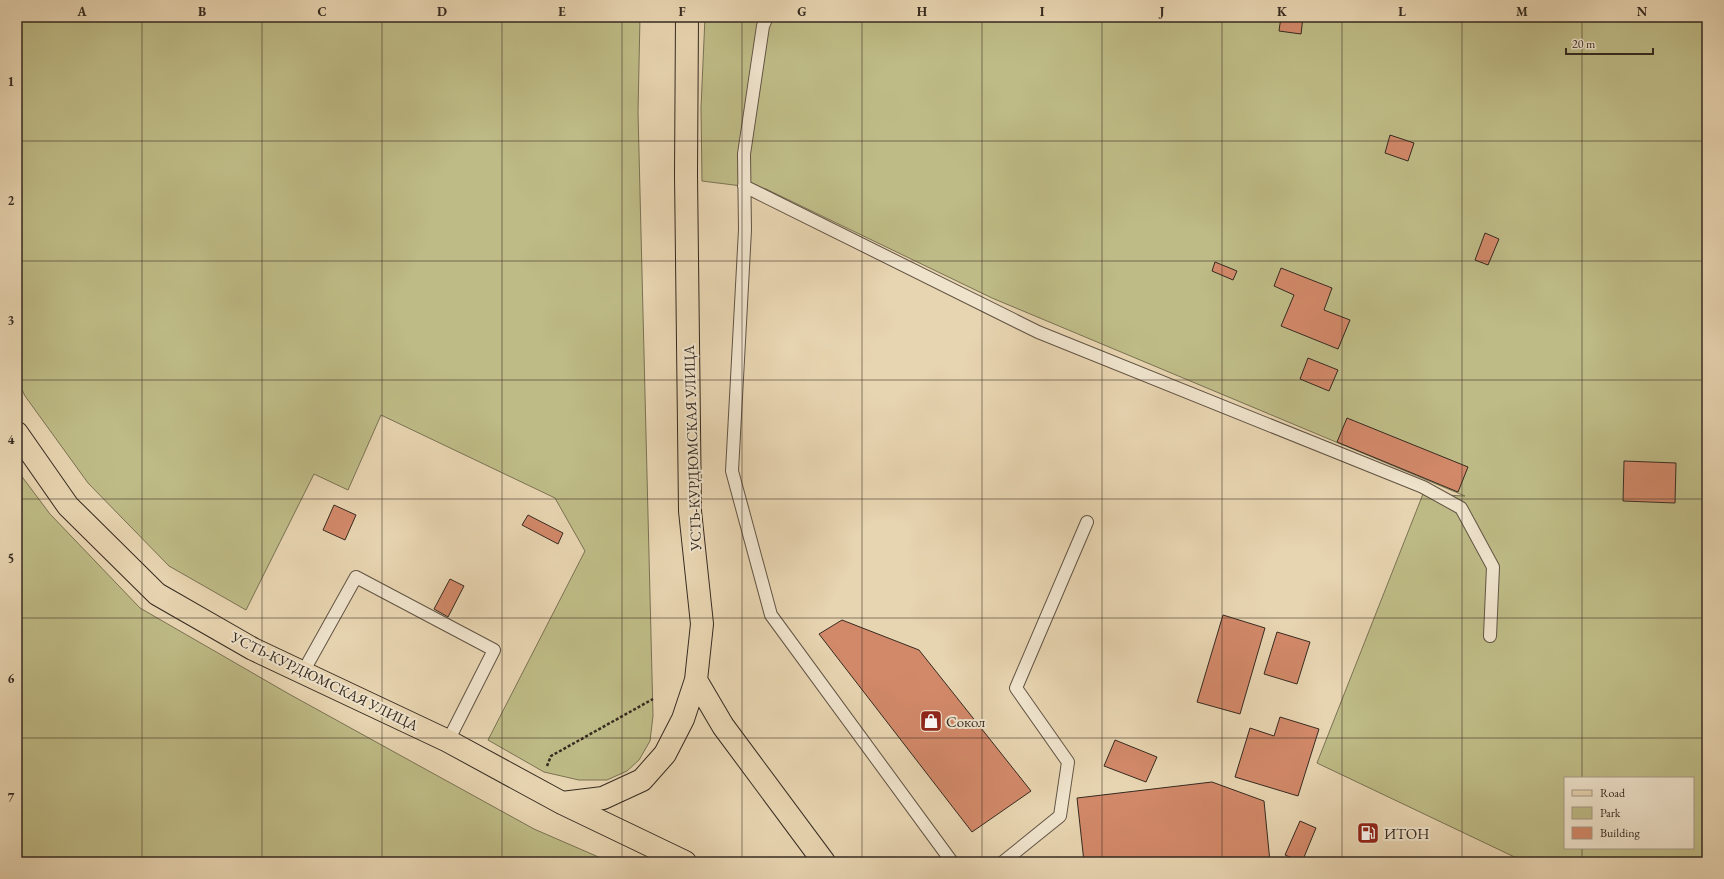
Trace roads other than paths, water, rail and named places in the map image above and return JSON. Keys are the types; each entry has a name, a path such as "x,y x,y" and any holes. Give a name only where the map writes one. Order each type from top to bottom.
{"main road":[{"name":"УСТЬ-КУРДЮМСКАЯ УЛИЦА","path":"562,803 602,798 642,780 665,754 683,719 696,680 702,624 690,511 686,174 687,17"},
{"name":"УСТЬ-КУРДЮМСКАЯ УЛИЦА","path":"17,433 68,506 158,594 253,649 448,741 562,803 685,862"},
{"path":"696,680 724,726 824,862"}],"lane":[{"path":"767,17 763,26 744,154 745,230 732,471 771,615 952,862"},
{"path":"744,186 1038,332 1423,487 1461,508 1493,567 1490,636"},
{"path":"1003,862 1060,816 1068,762 1016,688 1087,522"},
{"path":"303,672 356,577 494,650 448,741"}],"place":[{"name":"Сокол","path":"931,721"},
{"name":"ИТОН","path":"1368,833"}]}
